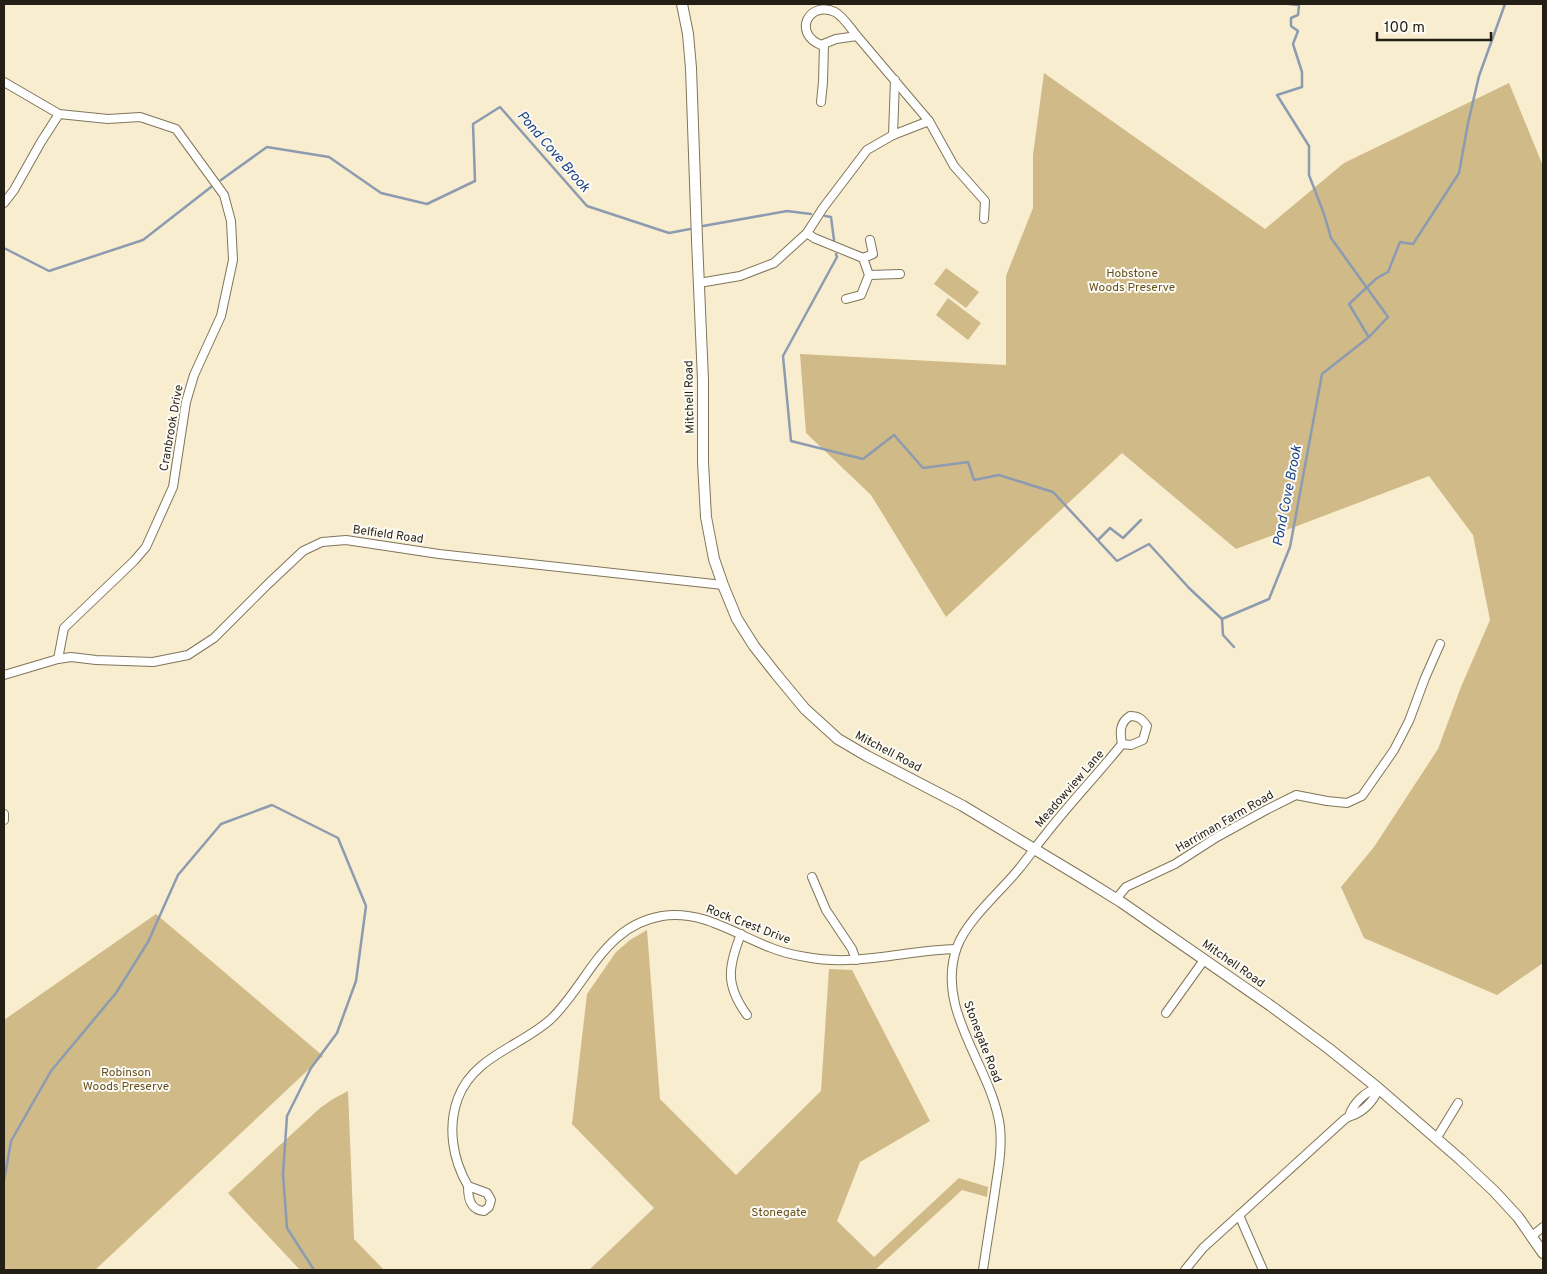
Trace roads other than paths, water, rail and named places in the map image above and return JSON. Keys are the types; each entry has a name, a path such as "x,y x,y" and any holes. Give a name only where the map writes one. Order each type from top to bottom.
{"street":[{"name":"Mitchell Road","path":"682,4 688,34 691,68 703,380 703,492 712,550 723,585 737,619 754,646 805,709 825,728 845,743 963,806 1035,848 1116,899 1307,1032 1378,1088 1494,1191 1518,1217 1543,1253"},
{"path":"857,36 836,39 821,45 812,40 806,30 806,20 812,13 829,10 835,12 857,36 929,120 954,166 985,201 984,220"},
{"path":"821,102 824,44"},
{"path":"893,135 895,80"},
{"name":"Cranbrook Drive","path":"4,82 59,114 108,119 140,117 176,129 224,195 231,221 233,260 221,316 194,375 186,402 172,487 146,547 134,561 64,628 58,659"},
{"path":"4,203 14,190 59,114"},
{"path":"699,283 740,276 774,263 807,233 823,208 868,150 893,135 929,120"},
{"path":"807,233 814,238 863,258 873,254 870,240"},
{"path":"846,299 861,296 869,275 863,258"},
{"path":"869,275 900,274"},
{"name":"Belfield Road","path":"4,675 71,657 153,662 188,655 214,638 303,551 322,542 346,540 439,554 723,585"},
{"name":"Harriman Farm Road","path":"1116,899 1126,887 1175,864 1266,810 1296,796 1347,803 1362,796 1394,750 1409,721 1440,644"},
{"name":"Meadowview Lane","path":"1035,848 1122,744"},
{"path":"4,814 4,820"},
{"name":"Stonegate Road","path":"983,1270 1000,1152 1000,1127 993,1101 958,1017 954,1000 952,975 956,949 960,939 1035,848"},
{"path":"812,877 826,910 852,949 856,960"},
{"name":"Rock Crest Drive","path":"468,1186 460,1172 454,1155 452,1129 458,1098 468,1079 477,1068 550,1020 572,996 593,964 609,945 630,928 650,919 663,916 686,915 709,920 769,947 791,954 828,960 856,960 932,950 956,949"},
{"path":"741,934 732,958 730,973 736,997 748,1015"},
{"path":"1166,1013 1204,960"},
{"path":"1185,1270 1203,1248 1349,1116 1352,1107 1371,1090 1378,1088"},
{"path":"1436,1139 1458,1103"},
{"path":"1239,1215 1263,1270"},
{"path":"1532,1236 1543,1227"}],"waterway":[{"name":"Pond Cove Brook","path":"836,254 837,257 783,356 791,441 863,459 894,435 923,468 968,462 974,480 999,475 1053,492 1117,561 1149,544 1189,588 1222,619 1269,599 1290,547 1322,374 1369,337 1388,317 1331,238 1309,175 1309,146 1277,95 1302,87 1302,72 1293,44 1298,31 1291,26 1291,18 1298,15 1299,5 1289,4"},
{"path":"1368,336 1349,304 1377,278 1388,272 1400,242 1413,244 1459,173 1479,76 1505,4"},
{"name":"Pond Cove Brook","path":"221,180 267,147 329,157 381,193 427,204 475,181 473,124 500,107 587,206 669,233 690,229"},
{"name":"Pond Cove Brook","path":"4,248 49,271 143,240 211,187"},
{"name":"Pond Cove Brook","path":"703,226 787,211 811,214"},
{"name":"Pond Cove Brook","path":"825,216 831,217 834,240"},
{"path":"1098,540 1110,528 1123,538 1141,520"},
{"path":"1222,619 1223,635 1234,647"},
{"path":"4,1181 11,1141 51,1071 116,993 148,942 178,875 221,824 272,805 338,838 366,906 356,981 337,1033 311,1068 287,1116 283,1174 287,1228 314,1270"}],"park label":[{"name":"Hobstone Woods Preserve","path":"1132,281"},
{"name":"Robinson Woods Preserve","path":"126,1080"},
{"name":"Stonegate","path":"779,1213"}]}
